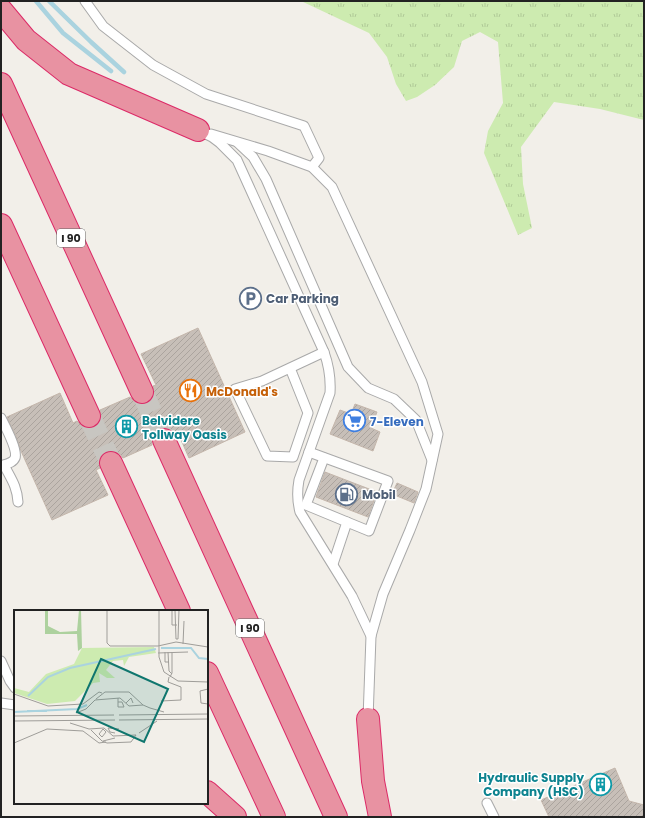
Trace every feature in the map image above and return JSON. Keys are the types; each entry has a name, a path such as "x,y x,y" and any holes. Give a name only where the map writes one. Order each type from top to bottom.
{"highway":[{"path":"1,10 26,40 69,74 198,130"},
{"name":"I 90","path":"1,84 142,392"},
{"path":"1,225 89,416"},
{"name":"I 90","path":"164,440 336,817"},
{"path":"111,464 179,610"},
{"path":"208,674 274,817"},
{"path":"368,719 373,781 380,817"},
{"path":"208,793 235,817"}],"lane":[{"path":"85,1 103,26 153,65 206,94 304,126 319,158 312,167"},
{"path":"198,130 268,151 312,167 332,187 422,382 438,434 426,489 383,594 371,636 368,719"},
{"path":"198,130 220,142 237,160 324,352 330,370 330,392 299,480 297,491 298,504 300,512 352,596 371,636"},
{"path":"236,141 253,157 266,179 348,367 368,388 394,399 416,420 432,460"},
{"path":"290,368 308,413 294,457 266,456 235,389 262,381 324,352"},
{"path":"1,418 16,453 15,459 2,466 17,489 18,502"},
{"path":"309,452 388,481 369,531 306,505 324,458"},
{"path":"333,564 347,522"},
{"path":"1,661 14,687"},
{"path":"1,697 8,704"},
{"path":"487,803 494,817"}],"green space":[{"path":"301,1 644,1 644,120 600,109 554,102 521,147 523,184 532,228 518,235 484,153 488,131 503,103 498,42 480,32 462,41 454,67 435,85 417,97 406,101 396,84 387,57 369,33"}],"building":[{"name":"Belvidere Tollway Oasis","path":"198,328 245,432 189,458 178,433 175,434 171,430 165,428 154,432 152,445 123,458 119,453 113,451 105,452 99,461 100,468 96,470 108,495 52,520 7,417 60,393 73,423 77,421 82,426 88,428 95,427 99,423 101,417 100,410 130,397 135,402 141,404 148,403 152,399 154,393 153,386 156,385 141,354"},
{"name":"7-Eleven","path":"355,404 377,412 371,428 380,432 373,451 330,434 340,410 351,414"},
{"name":"Mobil","path":"325,472 377,492 368,517 316,497"},
{"name":"Mobil","path":"397,483 418,492 414,503 392,494"},
{"name":"Hydraulic Supply Company (HSC)","path":"615,768 629,801 644,805 644,817 549,817 541,800"}],"waterway":[{"path":"36,1 63,33 111,71"},
{"path":"49,1 124,72"}],"tunnel":[{"path":"142,392 164,440"},
{"path":"89,416 111,463"}],"place":[{"name":"Car Parking","path":"251,298"},
{"name":"McDonald's","path":"191,391"},
{"name":"7-Eleven","path":"354,421"},
{"name":"Belvidere Tollway Oasis","path":"127,427"},
{"name":"Mobil","path":"346,494"},
{"name":"Hydraulic Supply Company (HSC)","path":"600,784"}]}
